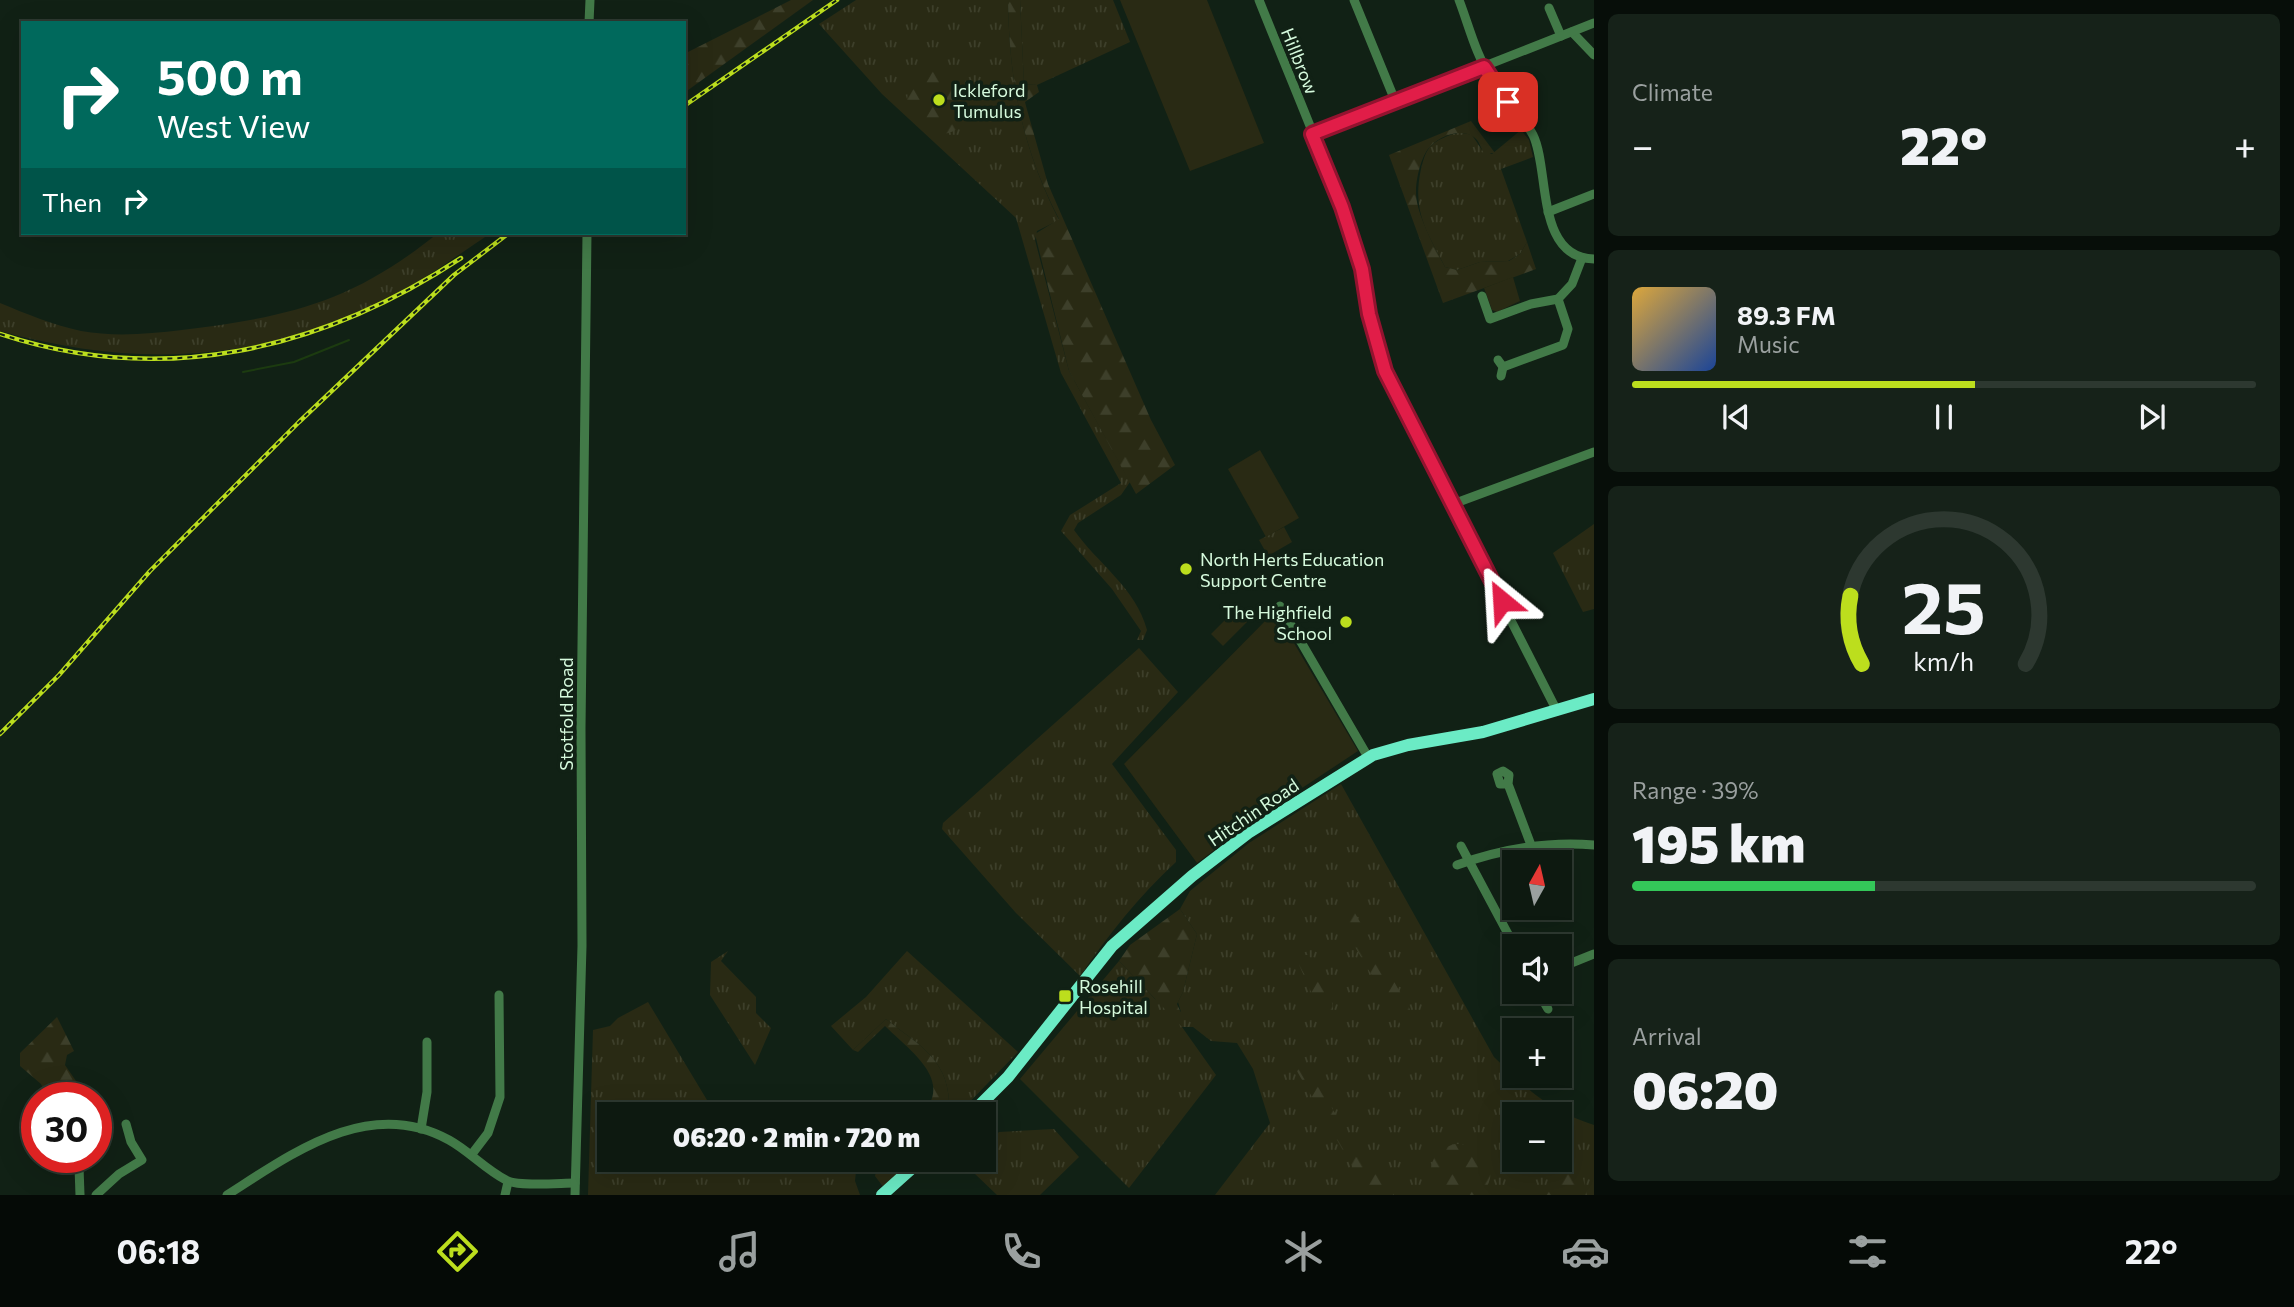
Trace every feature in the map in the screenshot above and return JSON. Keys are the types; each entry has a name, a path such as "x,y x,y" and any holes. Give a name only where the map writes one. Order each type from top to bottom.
{"main road":[{"name":"Hitchin Road","path":"983,1102 1008,1077 1112,946 1143,917 1248,833 1368,757 1408,745 1483,732 1594,699"},
{"path":"882,1195 908,1172"}],"street":[{"path":"589,21 590,0"},
{"name":"Hillbrow","path":"1259,0 1342,207 1362,269 1369,314 1385,371 1557,712"},
{"path":"1354,0 1396,103"},
{"path":"1459,0 1484,67 1533,136 1548,212 1564,244 1582,258 1594,259"},
{"path":"1549,8 1561,36"},
{"path":"1312,134 1594,23"},
{"path":"1572,32 1594,55"},
{"path":"1548,212 1594,194"},
{"name":"Stotfold Road","path":"575,1195 582,946 581,728 587,235"},
{"path":"1482,296 1490,319 1531,304 1558,299 1572,284 1582,258"},
{"path":"1501,368 1563,345 1568,329 1558,299"},
{"path":"1453,504 1594,452"},
{"path":"1280,606 1368,757"},
{"path":"1508,783 1531,845"},
{"path":"1457,865 1531,845 1563,842 1594,845"},
{"path":"1461,846 1508,934"},
{"path":"1572,963 1594,954"},
{"path":"472,1154 488,1132 498,1106 499,995"},
{"path":"421,1129 427,1092 427,1042"},
{"path":"96,1195 119,1174 142,1160 131,1142 126,1124"},
{"path":"227,1195 334,1132 369,1125 421,1129 447,1139 472,1154 508,1182 575,1183"},
{"path":"79,1173 80,1195"},
{"path":"505,1195 508,1182"}],"green space":[{"path":"791,0 813,0 686,92 686,53"},
{"path":"856,0 1008,0 1011,58 1020,113 1036,166 1059,220 1037,231 1035,240 1069,371 1130,482 1121,495 1078,523 1074,530 1134,601 1147,630 1143,640 1137,640 1141,631 1112,589 1061,531 1070,515 1121,483 1061,373 1016,218 882,94 819,24"},
{"path":"1008,0 1020,0 1024,84 1037,85 1039,92 1025,102 1048,184 1151,420 1175,465 1136,494 1069,371 1035,234 1059,219 1036,166 1020,113 1011,58"},
{"path":"1020,0 1113,0 1130,42 1037,85 1024,84"},
{"path":"1120,0 1207,0 1264,143 1190,171"},
{"path":"940,68 963,78 973,101 963,124 940,134 917,124 907,101 917,78"},
{"path":"1471,121 1495,153 1484,153 1479,142 1465,133 1451,134 1432,144 1423,158 1416,186 1419,209 1426,230 1445,267 1457,270 1480,262 1509,261 1520,254 1527,242 1536,269 1443,303 1389,155"},
{"path":"1521,130 1529,140 1533,157 1501,169 1527,242 1520,254 1508,261 1480,262 1457,270 1445,267 1422,220 1418,197 1421,169 1427,151 1441,139 1464,133 1472,135 1482,150 1492,154"},
{"path":"435,235 488,235 392,296 344,318 296,335 248,347 200,353 101,351 0,331 0,303 61,326 106,334 170,331 255,319 288,312 348,291 407,256"},
{"path":"1513,277 1520,301 1497,312 1492,310 1484,288"},
{"path":"1260,450 1299,518 1266,537 1228,469"},
{"path":"1594,524 1594,609 1583,612 1553,553"},
{"path":"1284,527 1292,542 1268,556 1259,540"},
{"path":"1236,609 1248,621 1223,646 1211,634"},
{"path":"1275,611 1358,751 1260,816 1197,863 1124,764"},
{"path":"1139,648 1178,692 1112,764 1176,850 1176,862 1125,916 1080,976 1016,913 942,829 943,823"},
{"path":"1341,784 1494,1057 1502,1064 1502,1088 1528,1088 1546,1102 1502,1102 1502,1172 1572,1172 1572,1116 1594,1125 1594,1195 1215,1195 1270,1123 1253,1069 1237,1043 1211,1041 1193,1027 1182,1027 1216,1075 1129,1188 1020,1079 1119,961 1155,999 1181,1012 1178,1002 1183,992 1197,934 1180,909 1190,891 1249,843"},
{"path":"1352,908 1416,1020 1402,1027 1337,916"},
{"path":"1180,909 1197,934 1183,992 1177,1004 1182,1015 1182,1027 1119,961 1130,945"},
{"path":"728,951 721,961 756,997 756,1013 771,1028 755,1065 710,995 711,962"},
{"path":"907,951 1018,1052 970,1102 948,1102 947,1086 936,1063 919,1045 886,1019 853,1050 831,1026 866,997"},
{"path":"1301,955 1308,955 1320,976 1331,1000 1333,1014 1319,1010 1297,960"},
{"path":"648,1002 708,1102 597,1102 597,1172 856,1172 855,1181 860,1195 588,1195 593,1030 610,1026 618,1018"},
{"path":"57,1017 74,1051 67,1055 65,1065 77,1082 39,1082 20,1066 20,1053"},
{"path":"886,1019 919,1045 936,1063 943,1074 949,1101 930,1102 934,1090 925,1067 885,1026 858,1052 853,1050"},
{"path":"1295,1049 1355,1145 1344,1152 1287,1054"},
{"path":"1054,1129 1079,1157 1040,1195 997,1195 974,1173 996,1172 996,1136 999,1132"},
{"path":"1455,1144 1475,1148 1488,1160 1490,1177 1481,1195 1445,1195 1433,1181 1431,1166 1434,1159"},
{"path":"1365,1149 1394,1195 1369,1195 1348,1159"},
{"path":"1574,1167 1582,1174 1587,1195 1542,1195 1568,1172 1572,1172"},
{"path":"876,1172 901,1172 884,1188 875,1176"}],"waterway":[{"path":"243,372 294,362 349,340"}],"railway":[{"path":"686,105 837,0"},
{"path":"0,734 59,675 150,571 299,422 454,275 506,235"},
{"path":"0,334 61,350 121,358 181,358 239,351 297,337 353,316 408,290 461,258"}],"place":[{"name":"Ickleford Tumulus","path":"939,100"},
{"name":"North Herts Education Support Centre","path":"1186,569"},
{"name":"The Highfield School","path":"1346,622"},
{"name":"Rosehill Hospital","path":"1065,996"}],"route":[{"path":"1502,601 1385,371 1369,314 1362,269 1342,207 1312,134 1484,67 1508,102"}]}
